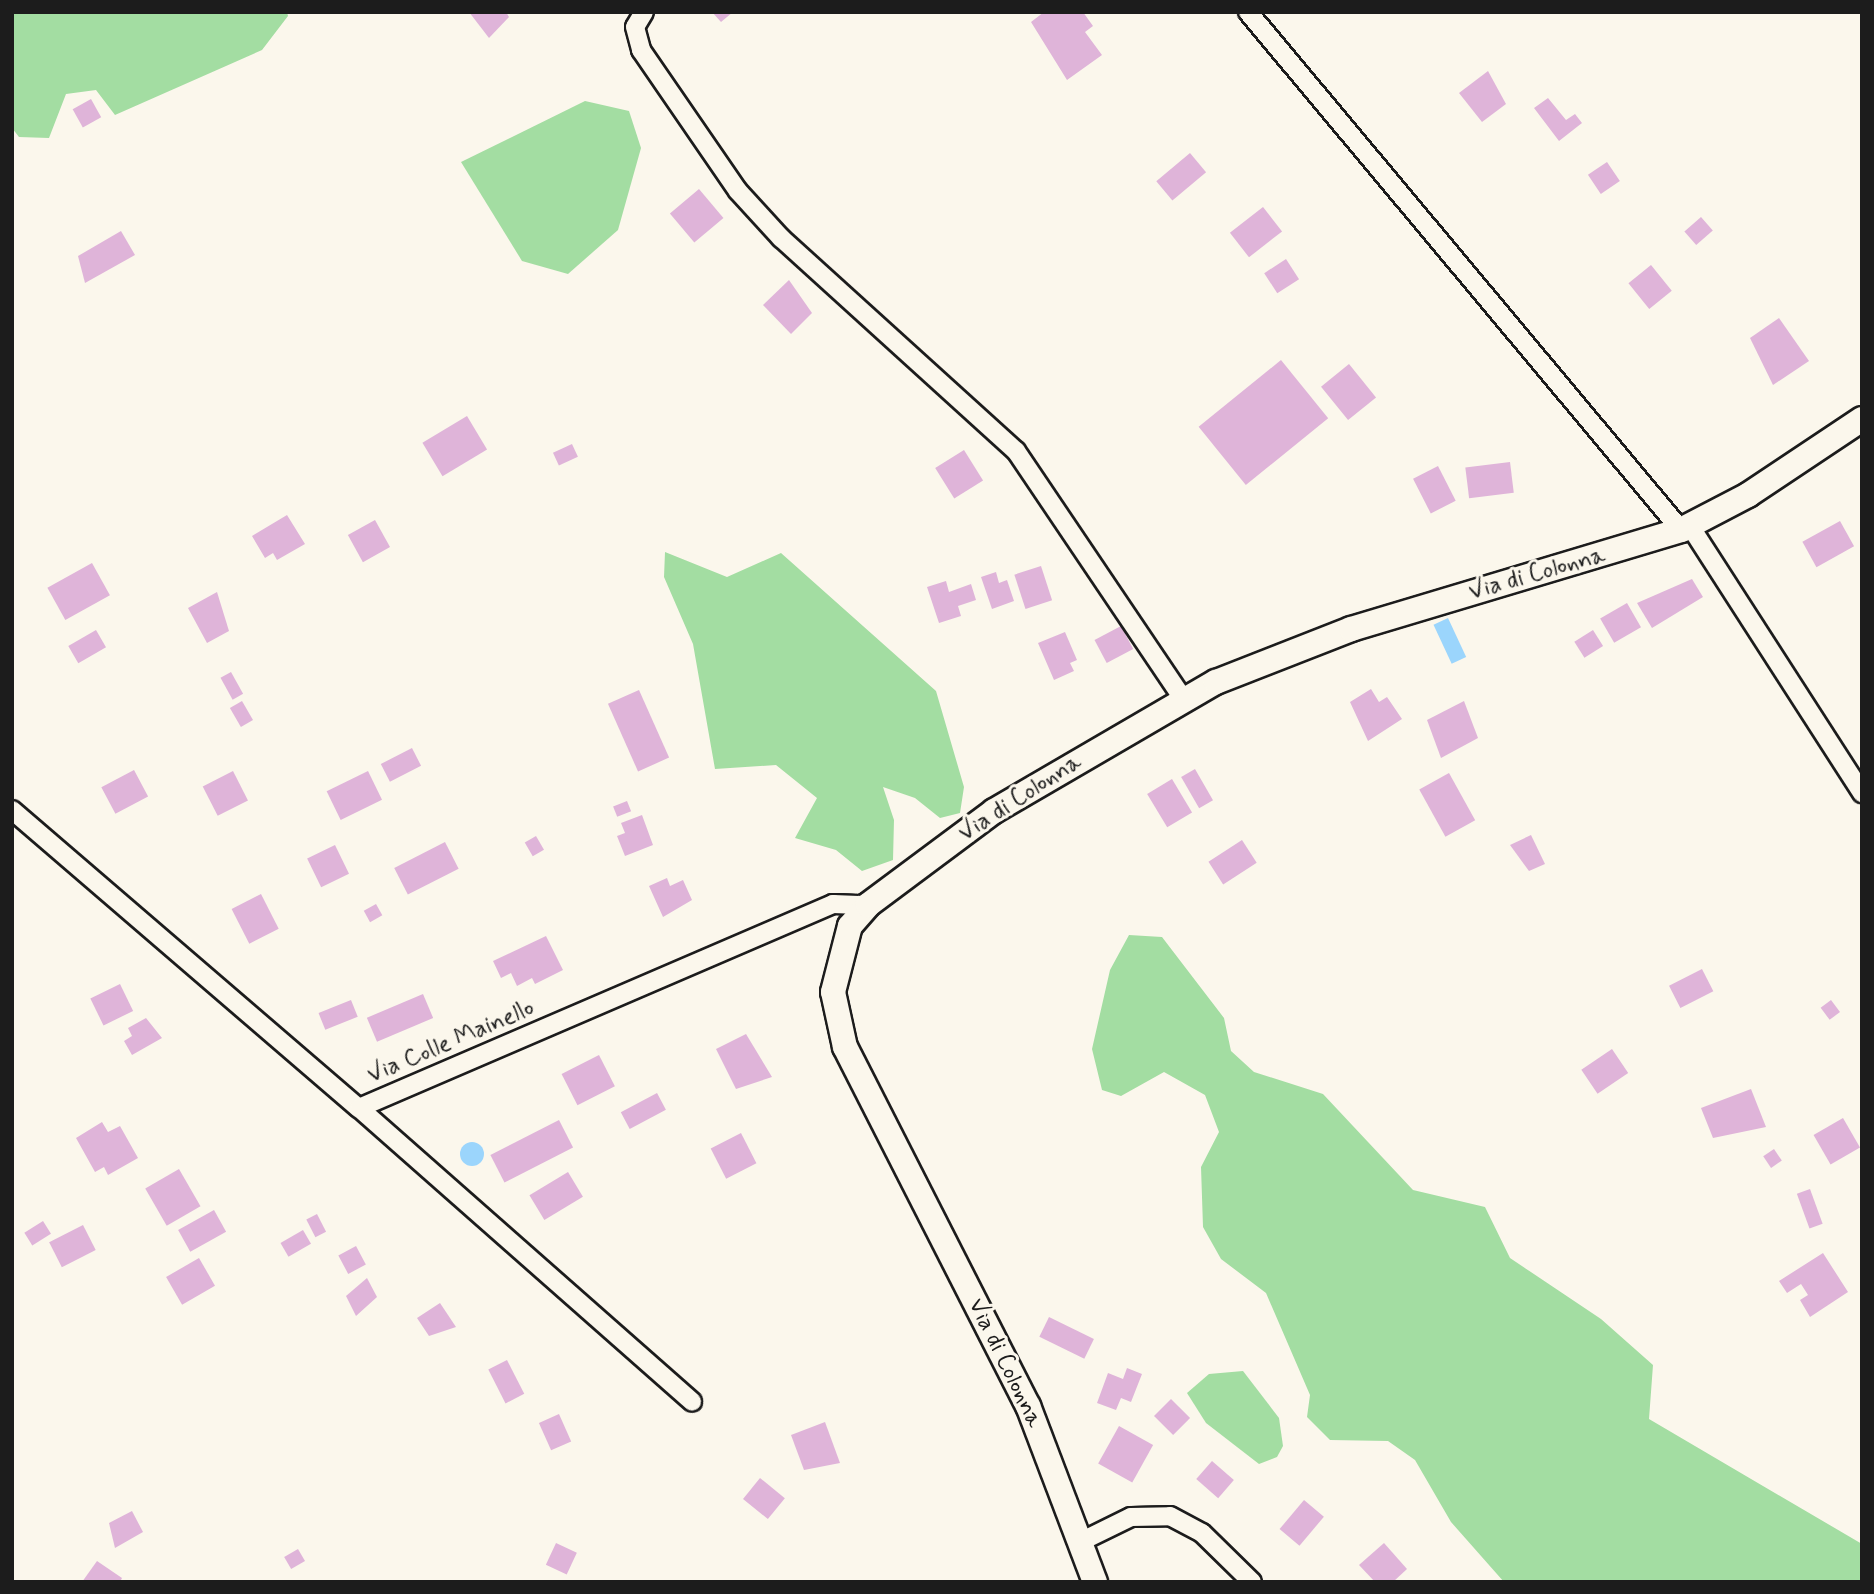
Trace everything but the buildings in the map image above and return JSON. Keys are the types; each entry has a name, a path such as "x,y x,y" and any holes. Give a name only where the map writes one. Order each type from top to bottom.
{"street":[{"path":"644,12 635,27 641,50 738,191 776,233 1016,451 1184,699"},
{"path":"1248,12 1686,528 1862,793"},
{"name":"Via di Colonna","path":"1095,1582 1002,1351 838,1026 837,963 850,926 869,905 994,811 1184,699 1351,629 1686,528 1862,419"},
{"name":"Via Colle Mainello","path":"12,810 359,1108 826,907 869,905"},
{"path":"359,1108 692,1402"},
{"path":"1080,1542 1131,1517 1170,1516 1202,1533 1252,1582"}],"green space":[{"path":"12,12 287,12 288,16 262,50 115,115 96,90 66,94 49,138 19,137 12,128"},
{"path":"585,101 629,111 641,148 618,230 568,274 522,261 461,162"},
{"path":"665,552 727,577 781,553 936,691 964,787 960,813 940,818 915,798 883,787 894,820 893,860 862,871 836,850 795,838 817,798 776,765 715,769 693,644 664,577"},
{"path":"1129,935 1162,937 1224,1018 1231,1051 1254,1072 1323,1094 1413,1190 1485,1207 1510,1258 1601,1319 1653,1365 1649,1419 1862,1544 1862,1582 1504,1582 1451,1522 1415,1460 1388,1441 1330,1440 1307,1417 1310,1395 1266,1293 1221,1259 1203,1227 1201,1167 1219,1132 1205,1095 1164,1072 1121,1096 1102,1090 1092,1049 1110,970"},
{"path":"1243,1371 1279,1418 1283,1446 1277,1457 1259,1464 1206,1423 1187,1393 1209,1374"}],"water":[{"path":"1448,618 1466,657 1452,664 1433,625"},
{"path":"472,1142 481,1145 484,1154 481,1163 472,1166 463,1163 460,1154 463,1145"}]}
